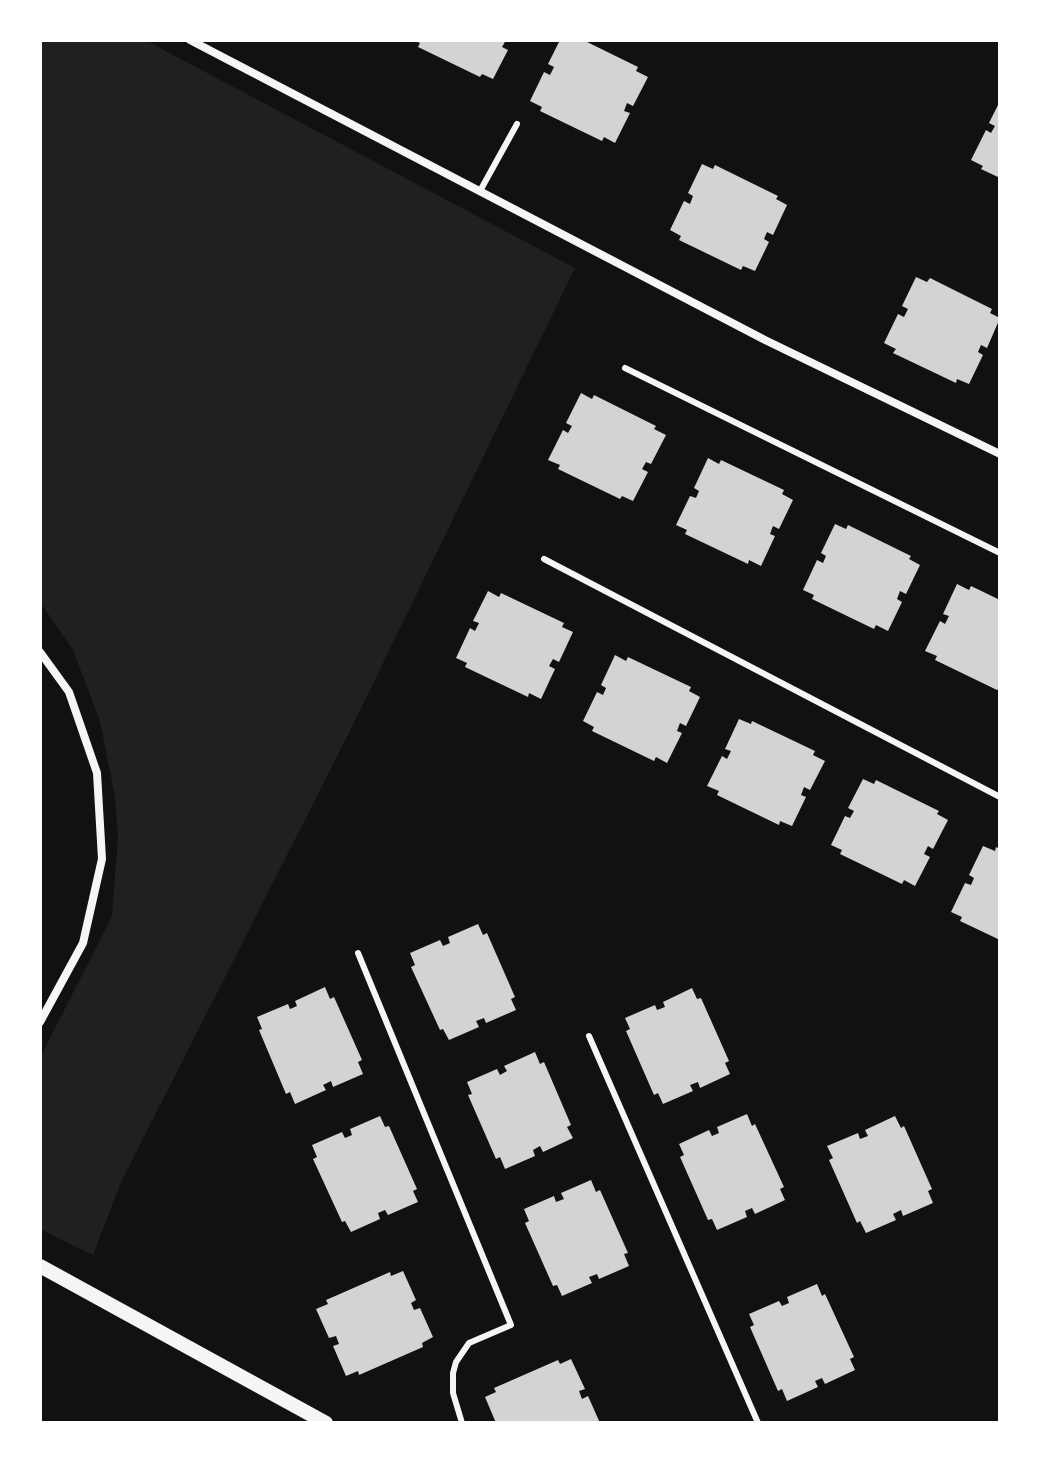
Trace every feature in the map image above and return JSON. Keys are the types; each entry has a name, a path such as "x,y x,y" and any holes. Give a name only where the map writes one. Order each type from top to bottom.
{"street":[{"path":"190,40 765,340 1000,454"},
{"path":"40,652 69,692 97,773 102,859 83,943 40,1022"},
{"path":"40,1266 326,1423"}],"lane":[{"path":"480,191 517,124"},
{"path":"625,368 1000,553"},
{"path":"544,559 1000,797"},
{"path":"358,953 511,1325 469,1343 456,1362 453,1393 462,1423"},
{"path":"589,1036 758,1423"}],"shaded area":[{"path":"40,40 145,40 575,268 350,731 121,1182 93,1255 40,1229 40,1058 112,916 118,837 115,797 100,721 73,650 40,602"}],"building":[{"path":"413,40 506,40 502,47 508,50 493,79 482,74 480,77 418,47 420,43"},
{"path":"560,40 583,40 638,67 636,71 648,77 633,106 627,103 624,111 630,113 615,143 604,137 602,141 540,111 542,107 530,101 544,72 550,75 554,67 548,64"},
{"path":"1000,101 1000,178 971,160 986,130 991,133 995,126 989,123"},
{"path":"702,164 713,169 715,165 778,196 776,199 787,205 773,235 767,232 764,239 769,242 755,271 743,266 741,270 679,240 681,236 670,230 684,201 690,204 693,196 688,193"},
{"path":"916,277 927,282 930,278 992,309 990,313 1000,318 987,348 981,345 978,352 983,355 969,384 957,379 956,383 893,353 896,349 884,343 898,314 904,317 908,309 902,306"},
{"path":"581,393 592,399 594,395 656,426 654,429 666,435 651,464 646,462 642,469 648,472 633,501 622,496 620,499 558,469 560,465 548,460 563,430 568,433 572,426 566,423"},
{"path":"708,458 719,464 721,460 784,490 782,494 793,500 779,529 773,526 770,534 775,536 761,566 749,560 748,564 685,534 687,530 676,525 690,496 696,498 699,491 694,488"},
{"path":"835,524 846,529 848,525 911,556 909,559 920,565 906,594 900,591 897,599 902,602 888,631 876,625 874,629 812,599 814,595 803,590 817,560 823,563 826,556 821,553"},
{"path":"957,584 969,590 971,586 1000,600 1000,687 997,690 935,660 937,656 925,651 940,621 945,624 949,616 943,614"},
{"path":"488,591 499,597 501,593 564,623 562,627 573,632 559,662 553,659 549,666 555,669 541,699 529,693 528,697 465,667 467,663 456,658 470,628 475,631 479,623 473,621"},
{"path":"615,655 626,661 628,657 691,687 689,691 700,697 686,726 680,723 677,731 682,733 667,763 656,757 654,761 592,731 594,727 583,721 597,692 603,695 606,688 601,685"},
{"path":"739,719 751,724 752,721 815,751 813,755 825,761 810,790 804,787 801,795 806,797 792,826 780,821 779,825 717,795 719,791 707,786 722,756 727,759 731,751 725,749"},
{"path":"863,779 874,784 876,780 939,811 937,814 948,820 933,849 928,846 924,854 930,857 915,886 904,880 902,884 840,854 842,850 831,845 845,816 850,818 854,811 848,808"},
{"path":"983,846 995,851 996,847 1000,849 1000,940 960,921 962,917 951,912 965,883 971,885 974,878 969,875"},
{"path":"478,924 483,935 487,933 515,997 511,999 516,1010 486,1023 484,1018 476,1021 479,1027 449,1040 443,1029 440,1030 411,967 415,965 410,953 440,940 443,946 450,943 448,937"},
{"path":"325,987 330,999 334,997 362,1060 358,1062 363,1074 333,1087 331,1081 323,1085 326,1090 295,1104 290,1092 286,1094 259,1030 262,1029 257,1017 288,1004 290,1009 297,1006 295,1001"},
{"path":"692,988 697,999 701,998 729,1061 725,1063 730,1074 700,1088 698,1082 690,1085 693,1091 663,1104 658,1093 654,1095 626,1031 630,1029 625,1018 655,1005 657,1010 665,1007 663,1002"},
{"path":"535,1052 540,1064 544,1062 571,1125 567,1127 573,1138 543,1152 540,1146 533,1150 535,1156 505,1169 500,1157 496,1159 468,1095 472,1094 467,1082 497,1069 500,1075 507,1071 504,1066"},
{"path":"747,1114 752,1126 755,1124 784,1187 780,1189 785,1200 755,1214 752,1208 745,1211 747,1217 717,1230 712,1219 708,1220 680,1157 684,1155 679,1144 709,1130 712,1136 719,1133 717,1127"},
{"path":"380,1116 385,1127 389,1126 417,1189 413,1191 418,1202 388,1215 385,1210 378,1213 380,1219 351,1232 345,1221 342,1222 313,1159 317,1157 312,1145 342,1132 345,1138 352,1135 350,1129"},
{"path":"895,1116 901,1128 904,1126 932,1189 928,1191 933,1203 903,1216 901,1210 893,1214 896,1220 866,1233 860,1221 857,1223 829,1160 833,1158 827,1146 858,1133 860,1139 868,1136 865,1130"},
{"path":"591,1180 596,1192 600,1190 628,1253 624,1254 629,1266 599,1279 597,1274 589,1277 592,1283 562,1296 557,1285 553,1286 525,1223 529,1221 524,1209 554,1196 556,1202 564,1199 561,1193"},
{"path":"403,1271 416,1300 411,1303 414,1310 420,1308 433,1337 422,1343 423,1347 359,1375 358,1371 346,1376 333,1346 339,1344 336,1336 329,1338 316,1309 328,1304 326,1300 390,1272 391,1276"},
{"path":"817,1284 822,1296 825,1294 854,1357 850,1359 855,1370 825,1384 822,1378 815,1381 818,1387 787,1401 782,1389 778,1391 750,1327 754,1325 749,1314 779,1301 782,1306 789,1303 787,1297"},
{"path":"571,1359 585,1389 579,1391 582,1399 588,1396 600,1423 496,1423 485,1397 496,1392 494,1388 558,1360 560,1364"}]}
